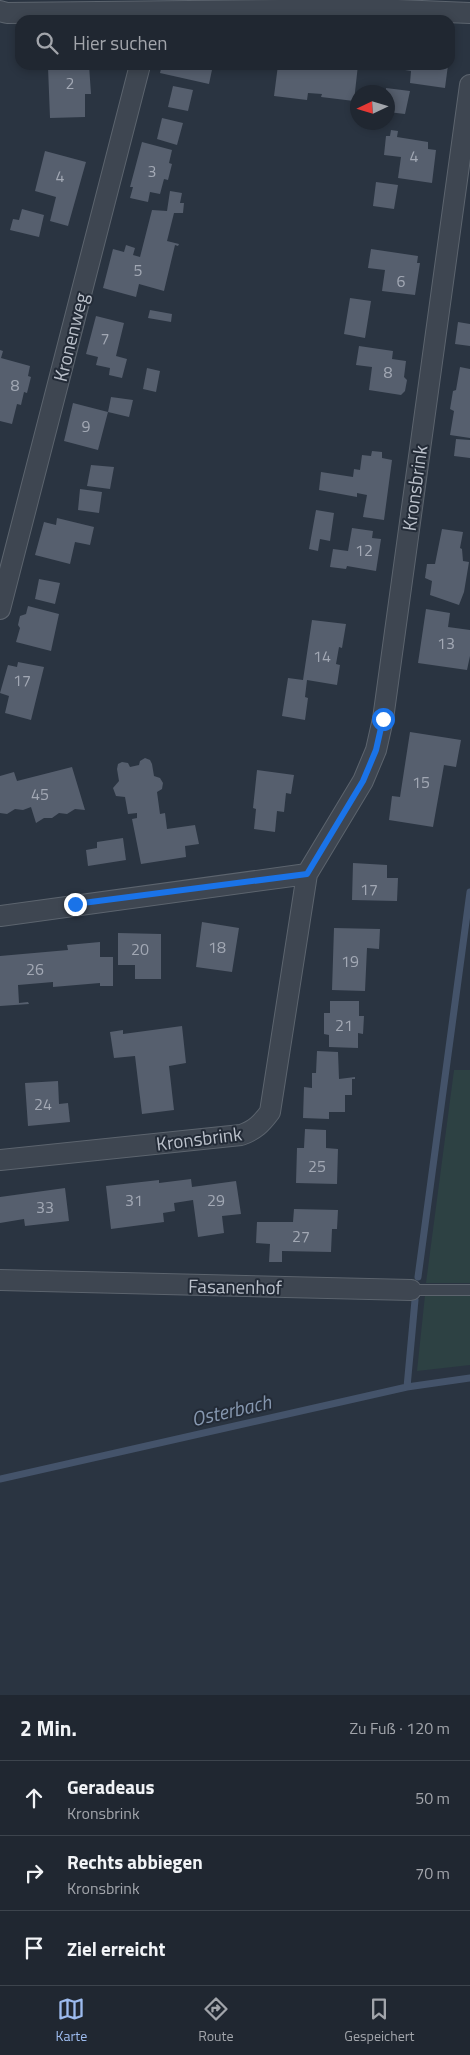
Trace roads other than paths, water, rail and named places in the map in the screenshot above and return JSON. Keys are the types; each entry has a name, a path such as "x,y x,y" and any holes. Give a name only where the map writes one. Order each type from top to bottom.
{"street":[{"path":"171,15 373,4 470,13"},
{"path":"0,11 7,13 104,15"},
{"name":"Kronenweg","path":"0,609 139,70"},
{"name":"Kronsbrink","path":"0,1160 241,1134 251,1131 261,1124 270,1112 307,874 363,781 376,750 379,735 470,85"},
{"path":"0,916 307,874"},
{"name":"Fasanenhof","path":"0,1280 411,1290"}],"lane":[{"name":"Fasanenhof","path":"411,1290 470,1290"}],"waterway":[{"path":"418,1277 470,892"},
{"path":"407,1387 415,1300"},
{"name":"Osterbach","path":"0,1479 407,1387 470,1378"}]}
